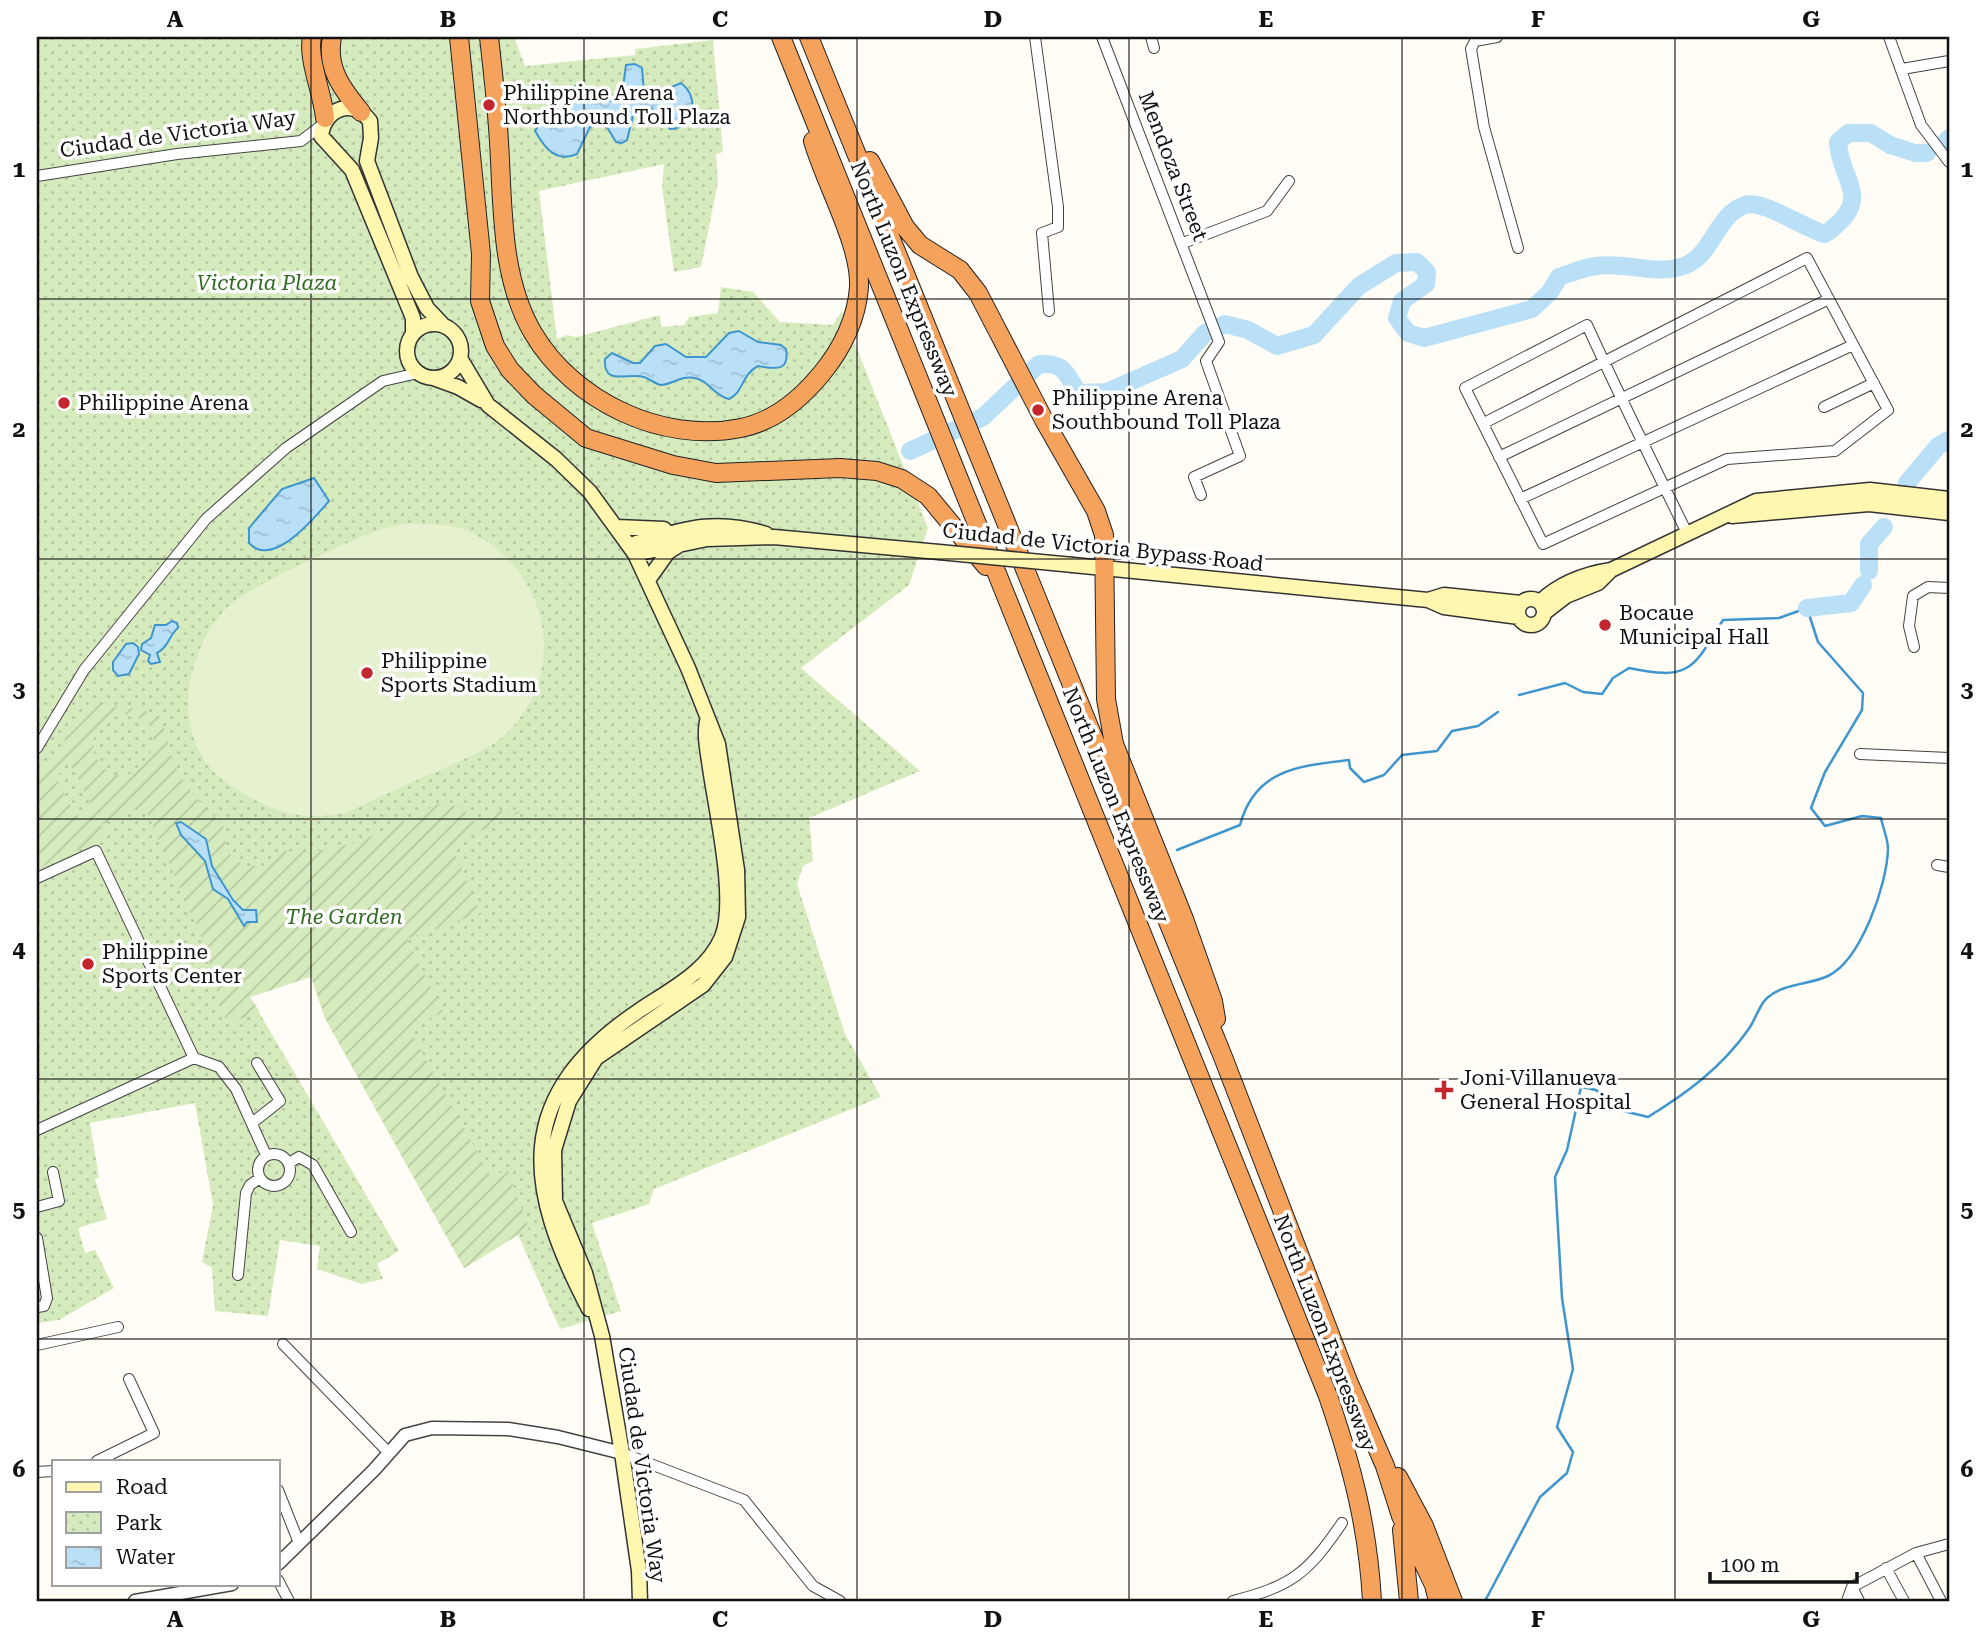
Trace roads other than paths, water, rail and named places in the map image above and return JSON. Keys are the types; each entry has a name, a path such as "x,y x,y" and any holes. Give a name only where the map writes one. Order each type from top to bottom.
{"highway":[{"path":"312,37 313,63 323,92 324,122"},
{"path":"332,37 329,60 341,88 361,112"},
{"path":"458,37 481,254 480,301 495,346 510,370 534,395 586,438 673,465 716,473 840,468 877,471 902,479 928,496 1004,587"},
{"path":"489,37 506,251 516,292 532,331 553,362 599,401 653,423 684,429 741,428 788,408 805,394 829,364 855,315 859,286 857,262 820,164 792,64"},
{"name":"North Luzon Expressway","path":"781,37 1328,1396 1354,1474 1366,1528 1372,1601"},
{"name":"North Luzon Expressway","path":"809,37 1223,1057 1348,1381 1385,1466 1401,1516 1434,1584 1438,1601"},
{"path":"825,76 905,227 920,245 960,270 978,293 1033,400 1096,511 1104,535 1106,699 1114,744 1213,1001 1223,1057"},
{"path":"1348,1381 1381,1433 1403,1489 1424,1526 1453,1601"},
{"name":"North Luzon Expressway","path":"1401,1516 1409,1601"}],"main road":[{"path":"413,333 413,318 352,170 330,149 321,136 324,122 342,108 361,112 370,121 367,161 411,277 427,307 458,338 460,358 450,373 424,375"},
{"path":"443,325 424,325 413,333 407,344 410,366 424,375 458,387 488,405"},
{"name":"Ciudad de Victoria Way","path":"460,358 488,405 556,459 590,492 617,527 649,580 688,668 707,719 707,745 731,870 723,934 705,973 608,1032 589,1050 566,1078 541,1166 544,1203 571,1275 602,1336 639,1571 640,1601"},
{"path":"1542,608 1598,583 1611,570 1728,516 1870,497 1924,503 1949,499"},
{"path":"1924,503 1949,513"},
{"path":"617,527 681,536"},
{"path":"649,580 681,536"},
{"name":"Ciudad de Victoria Bypass Road","path":"632,550 681,536 774,537 1428,600 1444,595 1520,610"},
{"path":"1529,599 1542,608 1542,620 1532,625 1520,610 1529,599"}],"street":[{"path":"1035,37 1058,207 1059,227 1042,233 1049,311"},
{"name":"Mendoza Street","path":"1102,37 1219,342 1206,360 1240,456 1194,477 1201,495"},
{"path":"1151,37 1154,48"},
{"path":"1497,37 1475,41 1471,49 1484,127 1518,248"},
{"path":"1889,37 1921,125 1949,162"},
{"path":"1902,69 1949,61"},
{"name":"Ciudad de Victoria Way","path":"37,176 177,154 302,141 324,122"},
{"path":"1182,243 1268,211 1289,181"},
{"path":"1484,423 1603,360 1807,258 1888,410 1835,451 1727,459 1665,488 1543,544 1465,388 1587,325 1603,360 1622,398 1665,488 1687,533"},
{"path":"1499,457 1829,299"},
{"path":"1520,499 1853,345"},
{"path":"37,748 84,670 206,519 286,448 383,381 424,375"},
{"path":"1824,407 1874,383"},
{"path":"1914,647 1909,626 1913,596 1928,587 1949,588"},
{"path":"1860,754 1949,758"},
{"path":"37,878 96,851 194,1058"},
{"path":"1937,865 1949,867"},
{"path":"37,1130 194,1058 219,1067 236,1089 266,1155"},
{"path":"252,1123 280,1101 257,1063"},
{"path":"277,1154 289,1163 290,1173 281,1185 270,1186 260,1178 259,1163 266,1155 277,1154"},
{"path":"289,1163 299,1157 313,1166 351,1232"},
{"path":"37,1206 59,1201 53,1172"},
{"path":"238,1275 246,1194 250,1185 260,1178"},
{"path":"37,1238 47,1298 44,1306 37,1307"},
{"path":"37,1345 118,1327"},
{"path":"283,1344 388,1452"},
{"path":"99,1460 154,1433 144,1405 129,1379"},
{"path":"280,1562 405,1435 432,1428 508,1429 558,1437 622,1453 744,1500 813,1586 840,1601"},
{"path":"280,1495 299,1543"},
{"path":"1233,1601 1298,1578 1321,1554 1342,1523"},
{"path":"1847,1601 1852,1587 1886,1568 1916,1553 1949,1544"},
{"path":"1916,1553 1941,1601"},
{"path":"1886,1568 1904,1601"},
{"path":"280,1584 289,1601"},
{"path":"135,1601 221,1586"},
{"path":"1852,1587 1859,1601"}],"water":[{"path":"635,64 642,68 644,92 651,96 681,83 687,89 691,96 692,111 685,124 670,129 655,111 647,107 634,112 627,140 622,143 616,142 607,127 598,124 590,127 577,154 563,157 547,148 535,131 544,117 560,119 569,90 579,85 597,98 614,102 622,95 626,65"},
{"path":"739,331 758,342 781,345 786,349 787,356 786,362 780,367 758,366 752,370 729,399 719,395 699,379 685,378 660,385 644,377 612,376 605,368 605,359 612,353 633,363 640,363 655,346 666,344 686,357 706,357 729,333"},
{"path":"314,478 329,501 303,529 281,546 270,550 259,549 249,543 249,528 282,489"},
{"path":"172,621 177,623 178,628 164,648 157,653 160,662 151,664 148,661 150,655 141,650 142,644 151,638 155,625 166,625"},
{"path":"133,643 138,647 139,654 129,674 118,676 113,670 113,662 126,644"},
{"path":"181,822 206,839 212,866 233,900 243,910 256,910 257,922 247,922 244,926 228,899 213,889 205,861 181,835 176,823"}],"waterway":[{"path":"910,451 983,417 1039,364 1060,367 1079,393 1107,392 1182,359 1205,333 1225,324 1248,330 1277,346 1314,335 1359,286 1396,263 1417,262 1427,272 1426,284 1402,301 1397,318 1408,333 1424,338 1532,309 1550,292 1559,277 1586,268 1618,265 1664,270 1686,265 1702,253 1728,217 1745,205 1762,206 1825,234 1849,210 1852,200 1838,142 1848,133 1871,133 1890,145 1915,153 1927,153"},
{"path":"1946,141 1949,138"},
{"path":"1907,483 1938,446 1949,440"},
{"path":"1869,571 1869,544 1884,527"},
{"path":"1807,608 1851,603 1863,585"},
{"path":"1485,1601 1540,1497 1567,1473 1573,1452 1557,1427 1573,1369 1562,1298 1555,1177 1567,1150 1581,1087 1596,1090 1619,1110 1648,1117 1690,1089 1738,1044 1767,998 1789,987 1828,976 1851,954 1877,901 1888,849 1881,818 1862,816 1825,826 1811,808 1825,772 1862,710 1863,693 1818,642 1807,608 1779,618 1723,620 1704,650 1688,667 1665,673 1629,668 1613,678 1602,694 1583,692 1565,683 1519,695"},
{"path":"1177,850 1240,825 1256,792 1281,774 1296,768 1349,760 1350,768 1364,782 1384,775 1402,755 1437,751 1452,731 1478,726 1498,712"}],"place":[{"name":"Philippine Arena Northbound Toll Plaza","path":"489,105"},
{"name":"Philippine Arena","path":"64,403"},
{"name":"Philippine Arena Southbound Toll Plaza","path":"1038,410"},
{"name":"Bocaue Municipal Hall","path":"1605,625"},
{"name":"Philippine Sports Stadium","path":"367,673"},
{"name":"Philippine Sports Center","path":"88,964"},
{"name":"Joni Villanueva General Hospital","path":"1444,1090"}],"park label":[{"name":"Victoria Plaza","path":"267,283"},
{"name":"The Garden","path":"344,917"}]}
